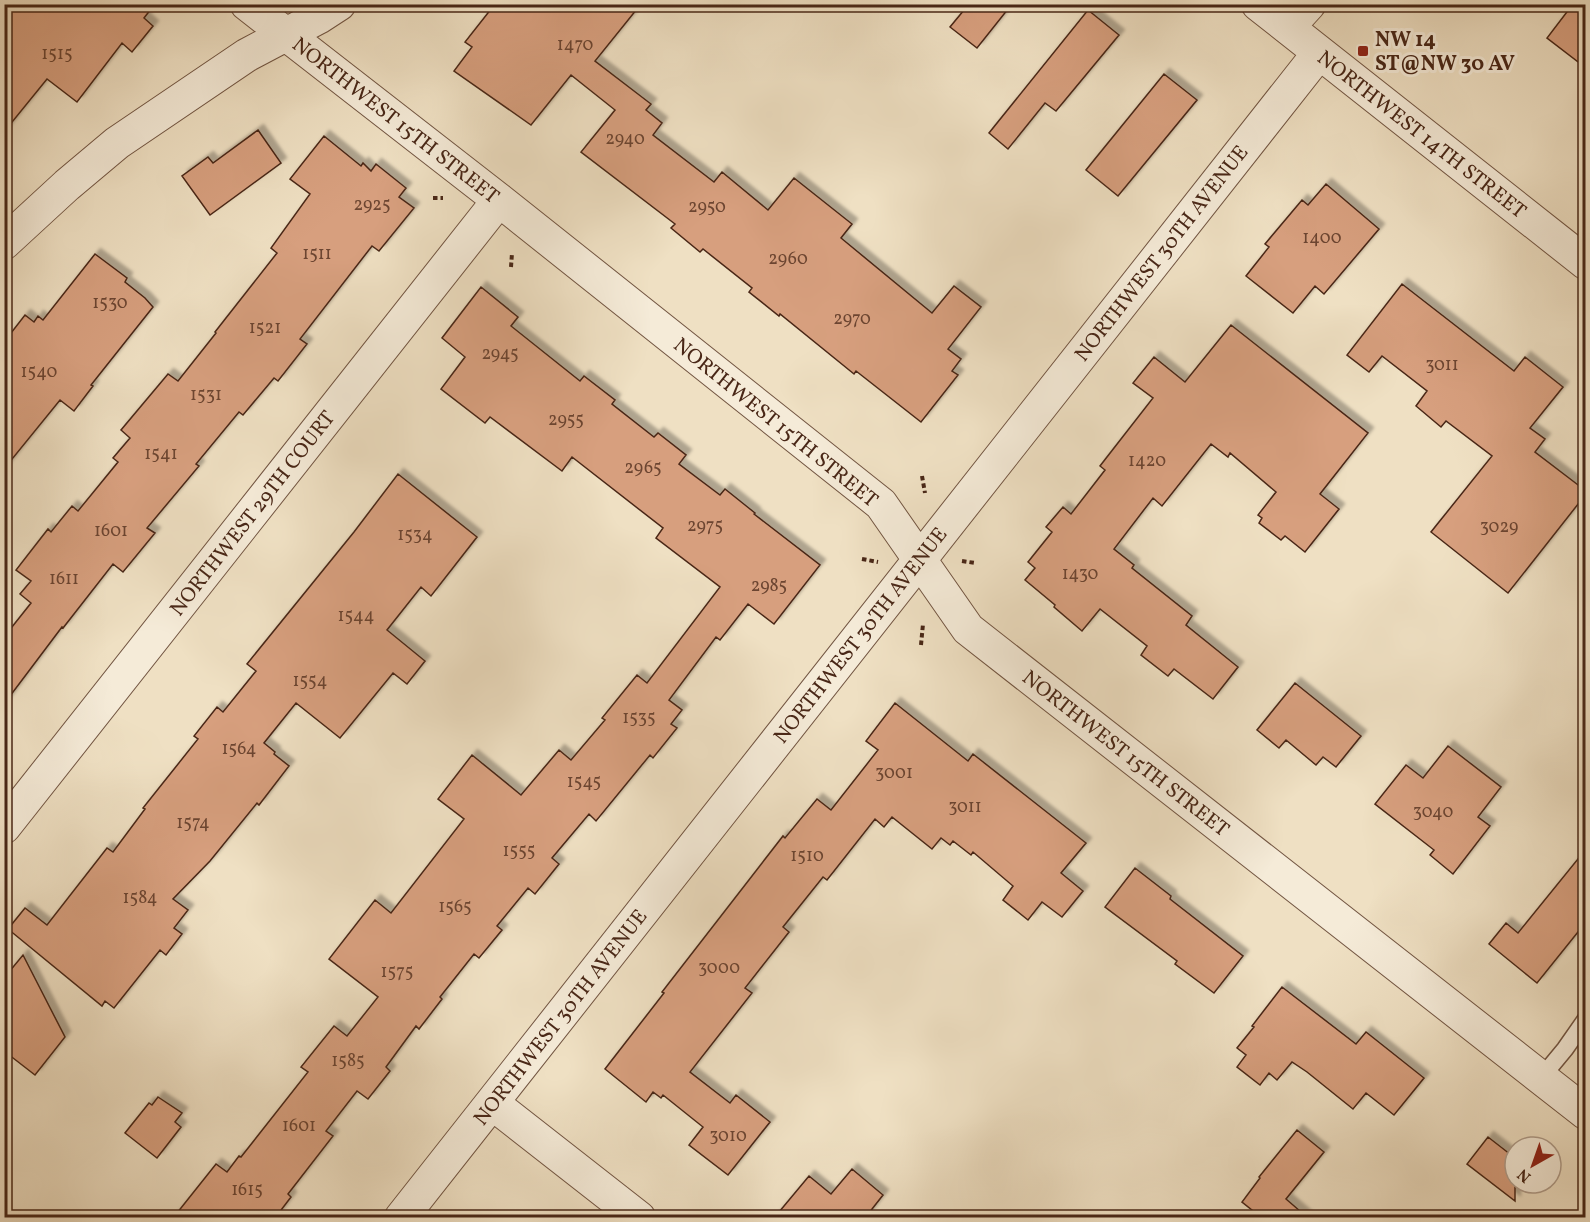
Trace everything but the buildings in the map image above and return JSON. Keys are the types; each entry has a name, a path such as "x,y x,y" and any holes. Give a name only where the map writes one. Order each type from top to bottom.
{"street":[{"name":"NORTHWEST 15TH STREET","path":"247,4 499,200 881,504 968,628 1586,1113"},
{"path":"4,243 117,143 231,65 339,4"},
{"name":"NORTHWEST 14TH STREET","path":"1258,4 1298,16 1319,53 1586,263"},
{"name":"NORTHWEST 30TH AVENUE","path":"401,1218 1319,53"},
{"name":"NORTHWEST 29TH COURT","path":"4,827 499,200"},
{"path":"492,1103 639,1218"}],"lane":[{"path":"1541,1078 1586,1019"}],"path":[{"path":"511,267 513,249"},
{"path":"922,476 925,493"},
{"path":"862,559 881,562"},
{"path":"921,645 922,624"}],"place":[{"name":"NW 14 ST@NW 30 AV","path":"1363,51"}]}
